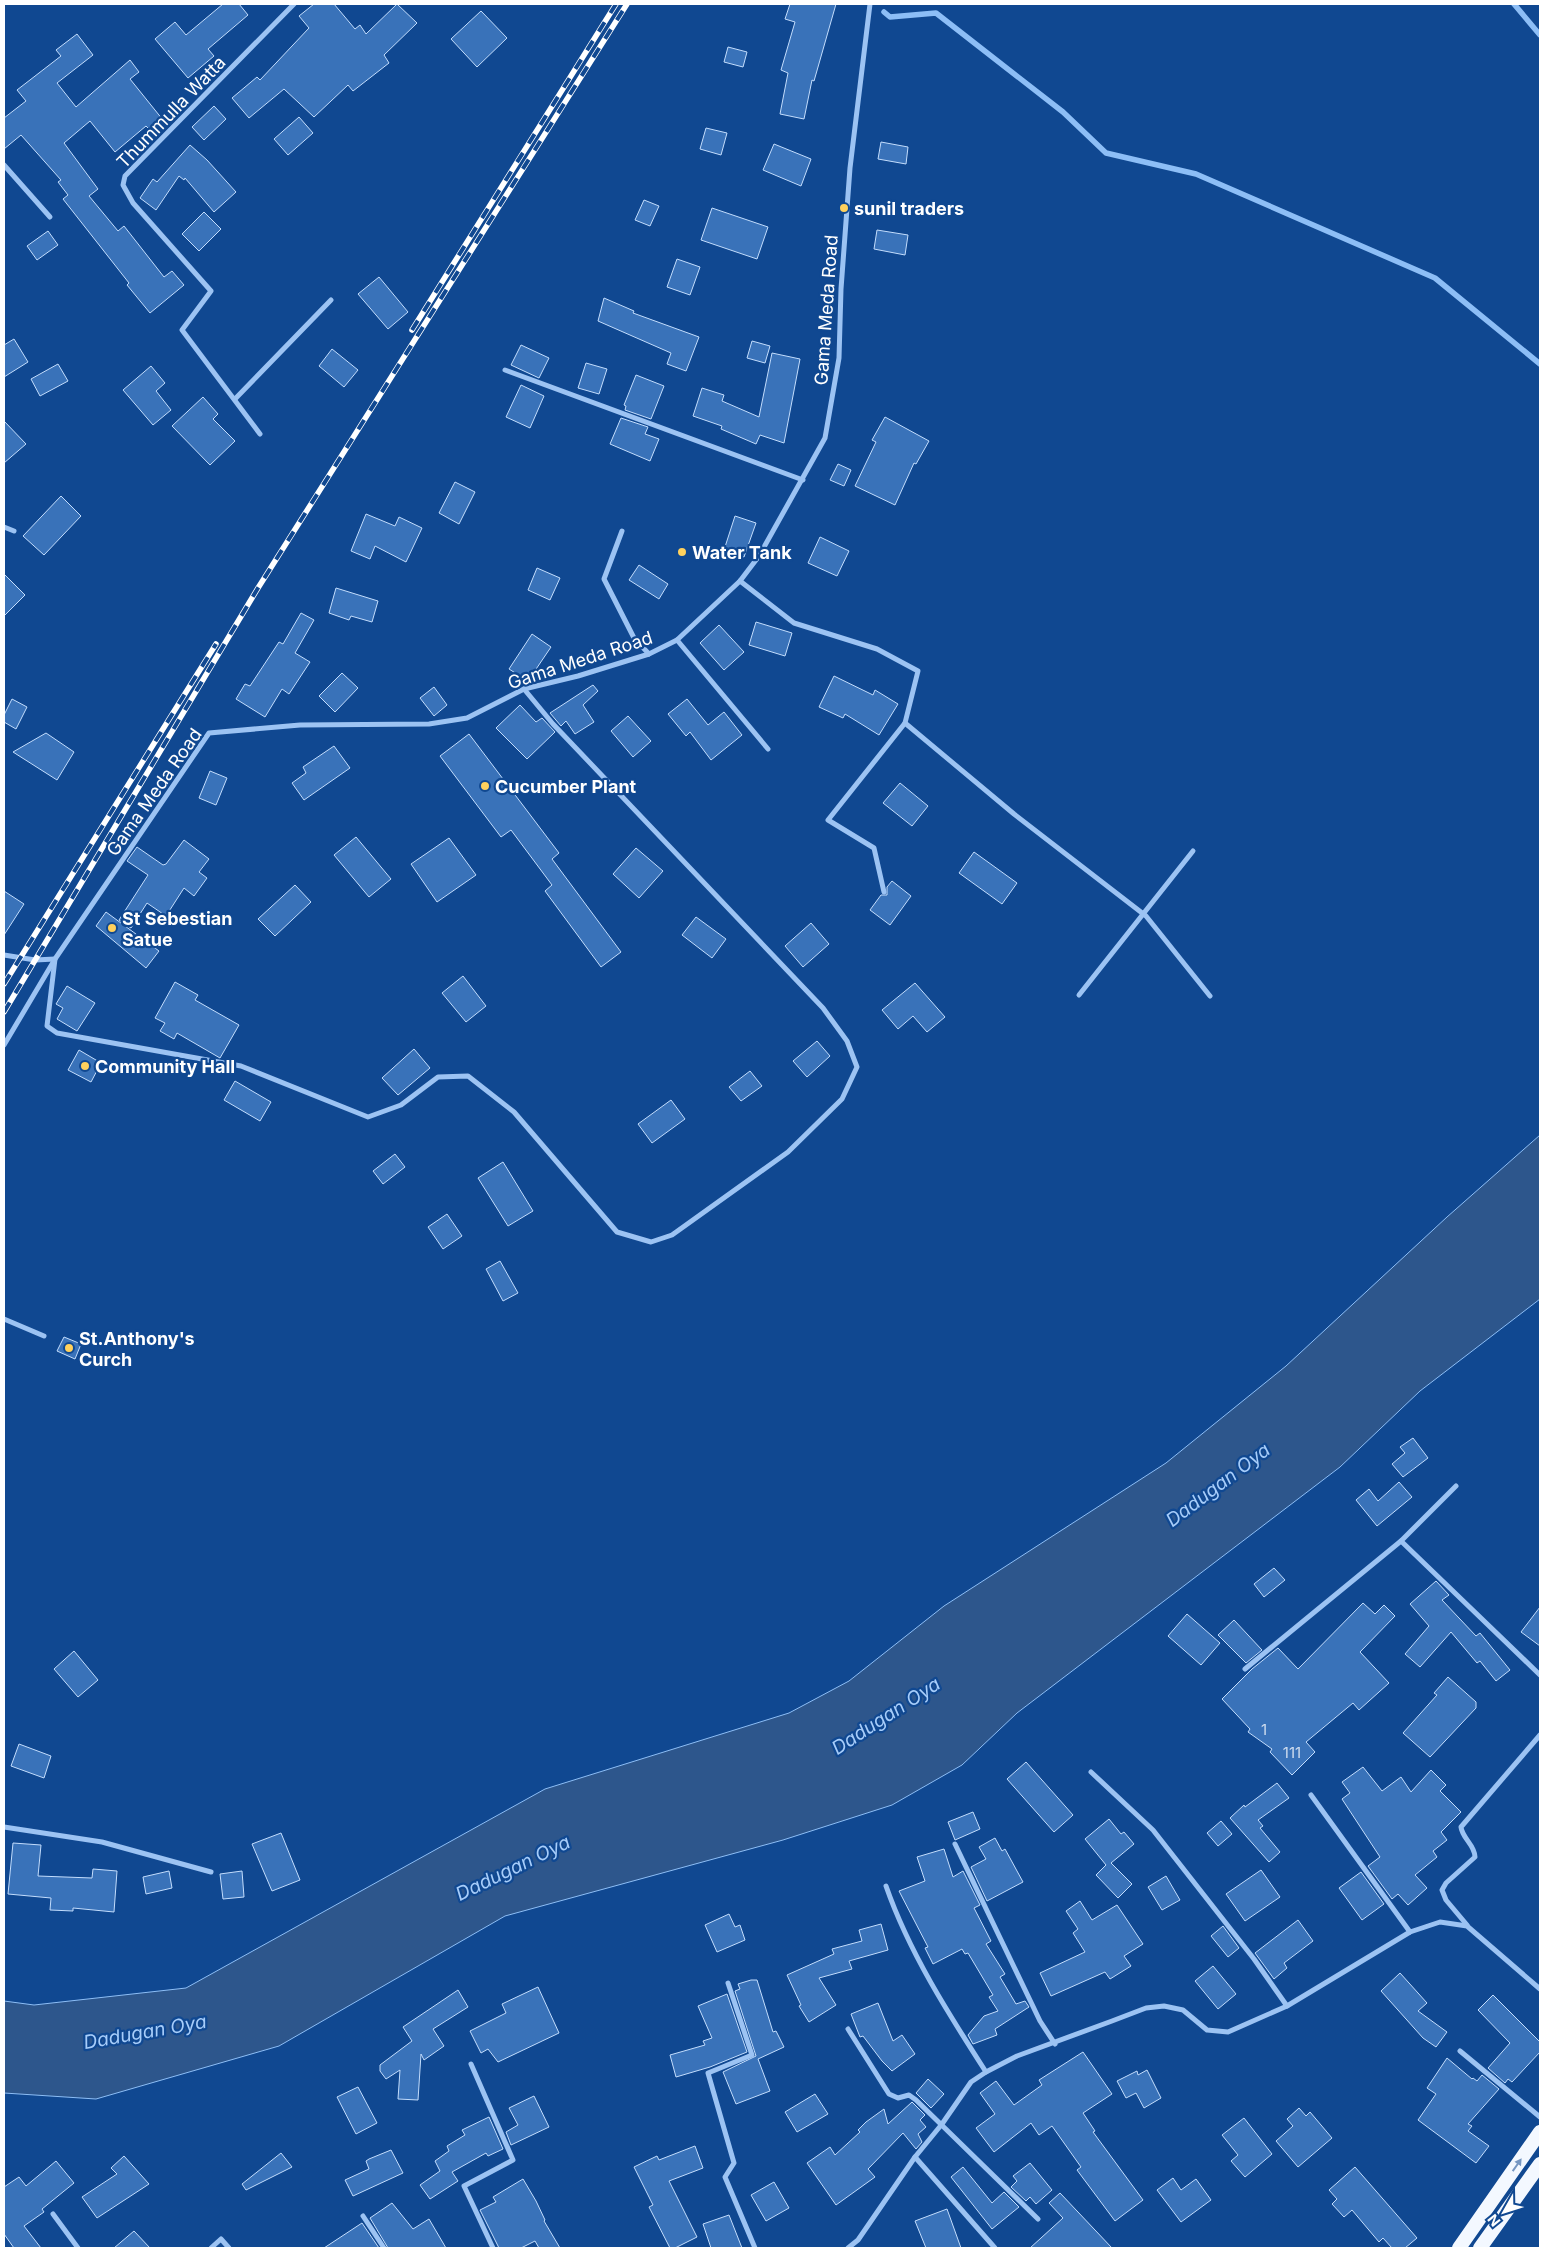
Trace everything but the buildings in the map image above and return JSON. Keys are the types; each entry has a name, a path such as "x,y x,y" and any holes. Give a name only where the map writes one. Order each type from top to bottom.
{"highway":[{"path":"1459,2248 1540,2132"},
{"path":"1480,2248 1540,2164"}],"street":[{"name":"Thummulla Watta","path":"260,434 182,330 211,291 133,203 123,185 125,176 294,4"},
{"name":"Gama Meda Road","path":"4,1045 55,959 209,732 300,725 429,724 467,718 524,689 578,676 649,654 677,640 740,581 759,556 825,438 839,358 841,289 850,168 870,4"},
{"path":"4,165 50,218"},
{"path":"235,399 331,300"},
{"path":"505,370 803,480"},
{"path":"4,527 14,531"},
{"path":"622,531 604,579 634,638 649,654"},
{"path":"740,581 794,623 877,649 918,670 905,723 828,820 874,848 884,892"},
{"path":"677,640 768,749"},
{"path":"4,955 36,960 55,959 47,1026 57,1032 241,1066 368,1118 401,1105 438,1076 468,1076 514,1112 617,1232 651,1242 672,1235 788,1152 842,1100 857,1067 848,1041 823,1008 553,724 524,689"},
{"path":"905,723 1014,814 1143,914 1210,996"},
{"path":"1078,995 1194,851"},
{"path":"4,1319 44,1336"},
{"path":"1245,1669 1401,1541 1456,1486"},
{"path":"1401,1541 1540,1675"},
{"path":"1540,1735 1461,1827 1475,1852 1475,1857 1446,1883 1442,1890 1446,1900 1467,1926 1540,1989"},
{"path":"1090,1772 1153,1830 1254,1959 1287,2006"},
{"path":"1311,1795 1410,1932"},
{"path":"4,1827 102,1842 211,1872"},
{"path":"955,1844 1040,2021 1054,2044"},
{"path":"886,1886 898,1922 959,2030 986,2072"},
{"path":"848,2248 858,2240 915,2157 942,2124 972,2082 986,2072 1017,2056 1054,2044 1146,2008 1164,2006 1183,2010 1207,2030 1228,2032 1287,2006 1410,1932 1440,1922 1467,1926"},
{"path":"728,1983 752,2055 708,2073 734,2163 725,2177 755,2248"},
{"path":"848,2029 889,2094 898,2098 909,2096 942,2124 1038,2219"},
{"path":"1460,2051 1540,2116"},
{"path":"471,2064 513,2160 464,2186 493,2248"},
{"path":"915,2157 995,2248"},
{"path":"53,2214 78,2248"},
{"path":"363,2216 384,2248"},
{"path":"211,2248 221,2239 229,2248"}],"water":[{"name":"Dadugan Oya","path":"1540,1135 1540,1299 1420,1391 1340,1467 1017,1713 962,1765 892,1805 783,1840 505,1916 279,2046 96,2099 4,2093 4,2001 34,2005 186,1988 545,1789 789,1713 849,1681 944,1606 1166,1463 1286,1366 1447,1217"}],"waterway":[{"path":"1514,4 1540,35"},
{"path":"884,12 890,17 936,13 1063,112 1106,153 1196,174 1435,278 1540,364"}],"railway":[{"path":"412,330 616,4"},
{"path":"4,1012 258,588 627,4"},
{"path":"4,984 216,644"}],"place":[{"name":"sunil traders","path":"844,208"},
{"name":"Water Tank","path":"682,552"},
{"name":"Cucumber Plant","path":"485,786"},
{"name":"St Sebestian Satue","path":"112,928"},
{"name":"Community Hall","path":"85,1066"},
{"name":"St.Anthony's Curch","path":"69,1348"}]}
